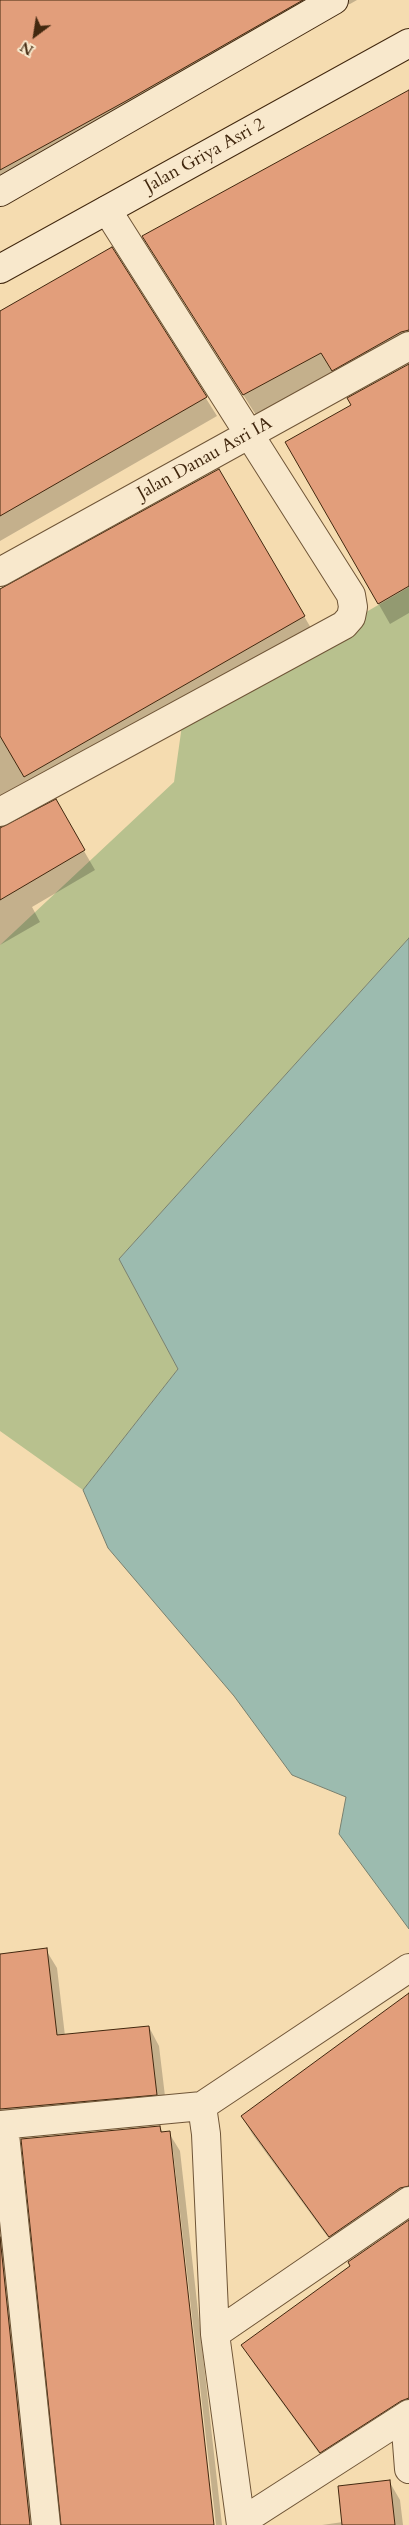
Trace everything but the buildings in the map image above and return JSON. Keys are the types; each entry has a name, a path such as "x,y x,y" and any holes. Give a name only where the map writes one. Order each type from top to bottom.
{"street":[{"path":"0,192 334,0"},
{"name":"Jalan Griya Asri 2","path":"0,269 409,43"},
{"path":"0,812 344,625 351,616 353,607 351,595 107,210"},
{"name":"Jalan Danau Asri IA","path":"0,572 409,346"},
{"path":"46,2525 2,2125 202,2106 409,1968"},
{"path":"202,2106 206,2134 215,2334 241,2523 407,2415"},
{"path":"215,2334 409,2200"},
{"path":"407,2415 409,2469"}],"green space":[{"path":"409,587 409,938 119,1259 178,1369 83,1490 0,1431 0,945 174,782 184,711 344,625"}],"shaded area":[{"path":"409,938 409,1929 339,1834 346,1797 292,1775 234,1696 108,1548 83,1490 178,1369 119,1259"}]}
